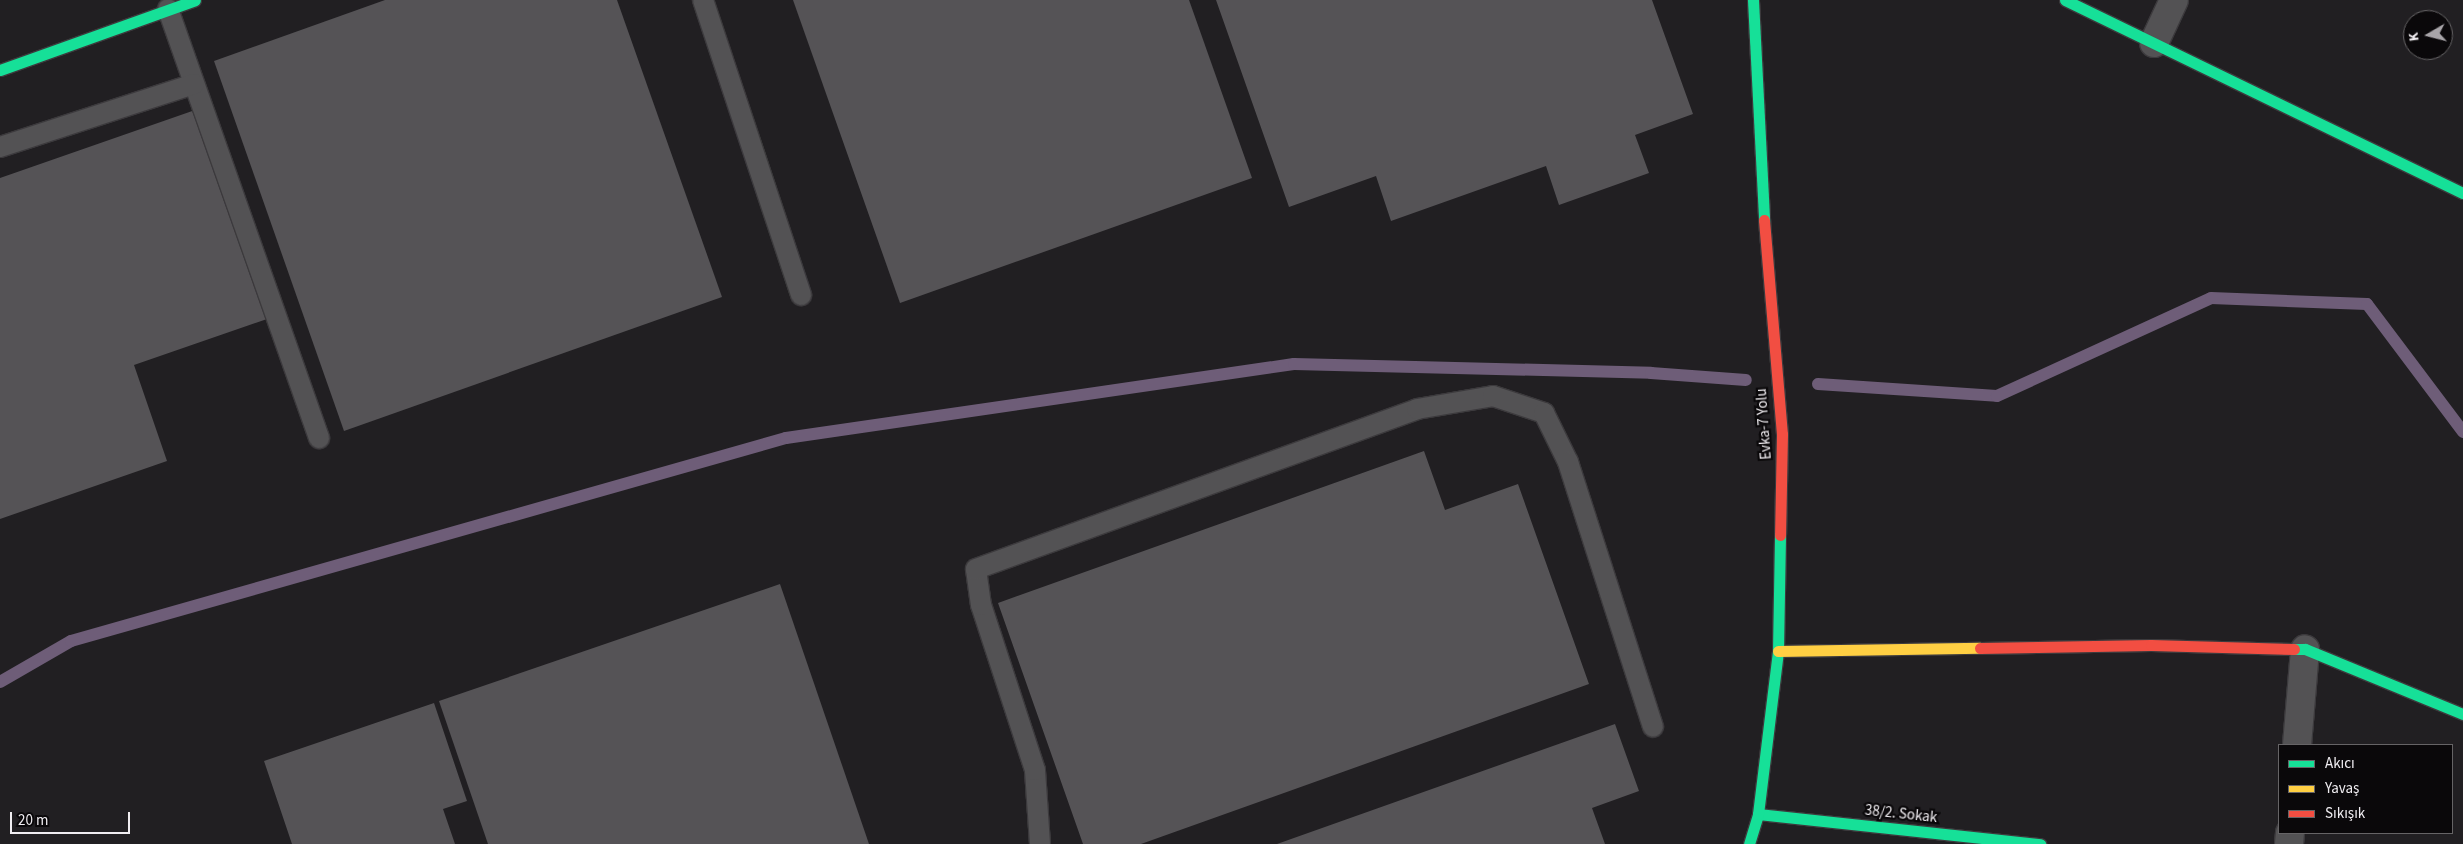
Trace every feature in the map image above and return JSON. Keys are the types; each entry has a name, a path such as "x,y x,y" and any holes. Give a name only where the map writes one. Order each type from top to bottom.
{"street":[{"path":"0,70 194,0"},
{"name":"Evka-7 Yolu","path":"1748,844 1758,814 1778,651 1782,434 1769,309 1753,0"},
{"path":"2065,0 2463,193"},
{"path":"2154,43 2174,0"},
{"path":"1778,651 2151,645 2305,649 2463,714"},
{"path":"2297,744 2305,649"},
{"name":"38/2. Sokak","path":"1758,814 2040,844"}],"lane":[{"path":"703,0 801,295"},
{"path":"168,9 319,438"},
{"path":"0,147 194,84"},
{"path":"1040,844 1035,770 981,605 976,569 1417,409 1493,396 1544,413 1568,462 1653,727"}],"building":[{"path":"385,0 617,0 722,297 344,431 214,61"},
{"path":"793,0 1189,0 1252,178 900,303"},
{"path":"1216,0 1652,0 1693,114 1635,135 1649,173 1559,205 1546,166 1391,221 1376,176 1289,207"},
{"path":"198,109 270,318 134,365 167,461 0,519 0,178"},
{"path":"1424,451 1445,510 1518,484 1589,684 1141,844 1083,844 998,603"},
{"path":"780,584 869,844 488,844 439,701"},
{"path":"434,703 467,801 443,809 455,844 292,844 264,761"},
{"path":"1615,724 1639,791 1592,808 1605,844 1277,844"}],"waterway":[{"path":"1818,384 1997,396 2211,298 2367,304 2463,432"},
{"path":"0,682 71,641 786,438 1294,364 1651,373 1746,380"}],"traffic: fast":[{"path":"0,70 195,0"},
{"path":"1753,0 1764,220"},
{"path":"2065,0 2463,193"},
{"path":"1749,844 1758,814 1778,651 1780,535"},
{"path":"2294,649 2305,649 2463,714"},
{"path":"1758,814 2040,844"}],"traffic: slow":[{"path":"1778,651 1980,648"}],"traffic: jam":[{"path":"1764,220 1782,434 1780,535"},
{"path":"1980,648 2151,645 2294,649"}]}
